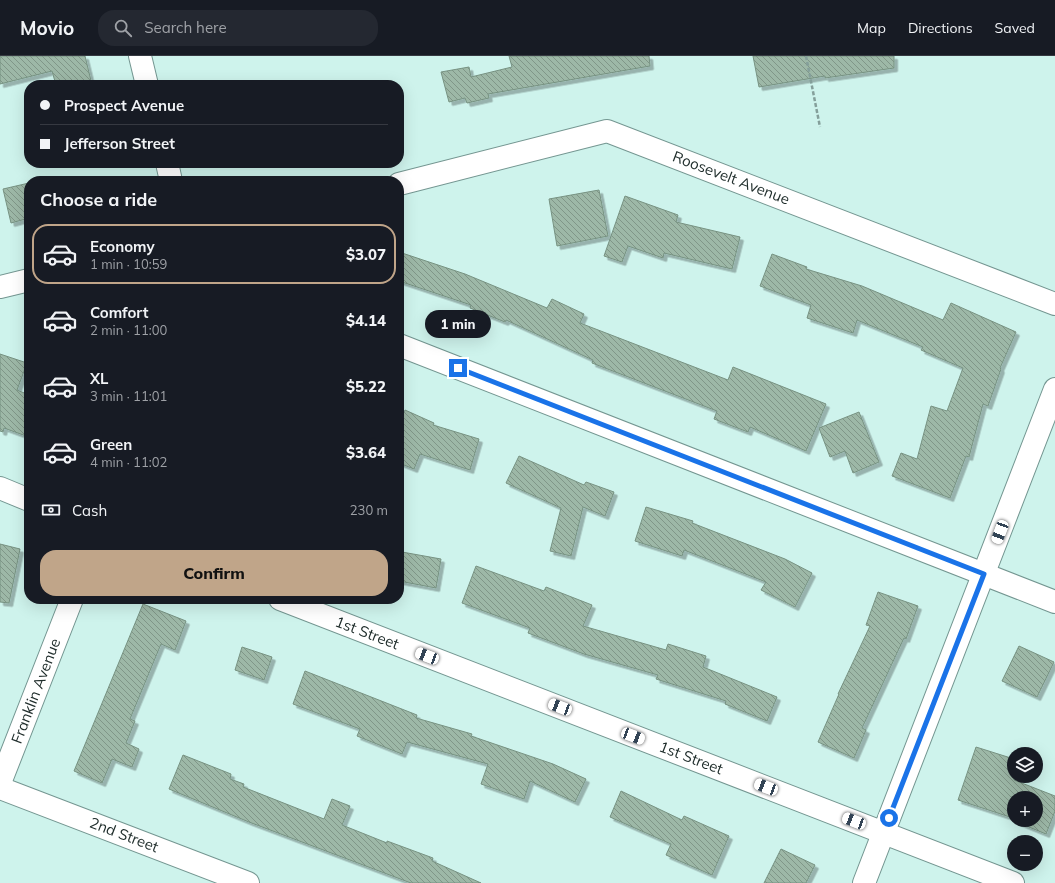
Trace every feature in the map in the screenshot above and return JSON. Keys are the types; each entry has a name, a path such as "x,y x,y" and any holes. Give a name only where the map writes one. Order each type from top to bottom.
{"street":[{"path":"140,56 146,80"},
{"name":"Roosevelt Avenue","path":"404,183 607,130 1055,304"},
{"path":"0,288 24,281"},
{"path":"404,347 1055,602"},
{"path":"864,883 1055,389"},
{"path":"0,488 24,498"},
{"name":"Franklin Avenue","path":"0,783 70,604"},
{"name":"1st Street","path":"293,604 1013,883"},
{"name":"2nd Street","path":"0,788 248,883"}],"path":[{"path":"806,56 820,127"}],"building":[{"path":"0,56 85,56 91,80 55,80 52,71 0,84"},
{"path":"509,56 649,56 650,66 488,94 489,98 467,103 465,98 449,102 441,72 469,67 471,77 512,67"},
{"path":"753,56 894,56 894,68 825,78 825,76 759,87"},
{"path":"24,184 24,219 11,223 3,189"},
{"path":"599,190 608,236 557,246 549,199"},
{"path":"625,196 678,215 676,222 740,237 732,269 664,253 663,258 628,246 622,262 604,256"},
{"path":"404,254 465,274 547,308 552,299 584,314 580,323 728,380 733,367 826,404 806,451 750,427 748,432 714,419 717,411 592,363 593,360 506,320 505,322 470,308 471,305 404,283"},
{"path":"772,254 807,267 806,269 862,286 943,320 951,303 1016,332 1000,368 1001,369 988,406 983,404 969,457 966,456 950,498 892,476 901,453 917,459 931,406 947,411 963,368 921,350 923,347 857,320 853,333 807,318 811,305 760,286"},
{"path":"0,354 24,362 24,371 17,390 24,393 24,435 4,428 3,432 0,431"},
{"path":"405,410 434,423 433,425 479,439 470,470 420,454 414,469 404,465"},
{"path":"859,412 879,462 853,473 845,451 830,457 819,428"},
{"path":"519,456 584,485 586,482 614,492 605,516 583,507 571,556 550,551 561,508 506,483"},
{"path":"646,507 693,521 692,523 785,559 812,573 795,607 761,590 766,582 684,550 682,556 635,541"},
{"path":"0,544 20,549 9,603 0,602"},
{"path":"404,552 441,559 436,588 404,582"},
{"path":"476,566 544,591 546,587 592,605 583,626 666,650 668,644 706,656 703,667 777,697 767,721 725,704 726,701 656,679 658,675 584,654 528,633 530,628 462,603"},
{"path":"878,592 918,606 906,639 904,638 862,728 866,730 854,758 818,742 838,694 870,626 866,625"},
{"path":"143,604 186,621 175,650 161,644 130,719 135,721 126,743 139,749 132,767 112,759 102,783 74,771"},
{"path":"1019,646 1054,662 1037,697 1002,681"},
{"path":"242,647 272,657 264,680 235,670"},
{"path":"305,671 417,715 416,718 472,734 471,736 553,764 586,779 575,802 530,781 524,799 481,784 488,764 407,742 402,754 357,736 360,729 293,704"},
{"path":"976,747 1007,757 1007,783 1022,783 1042,791 1007,791 1007,816 958,800"},
{"path":"183,755 231,774 230,779 244,784 243,787 324,819 332,799 350,806 342,825 387,843 387,841 433,858 432,861 481,883 411,883 249,822 169,789"},
{"path":"621,791 682,820 684,816 729,836 712,875 666,855 671,844 610,817"},
{"path":"1043,791 1055,796 1055,811 1046,834 1029,827 1043,827"},
{"path":"781,849 815,865 806,883 764,883"}],"route":[{"path":"458,368 984,574 889,818"}]}
